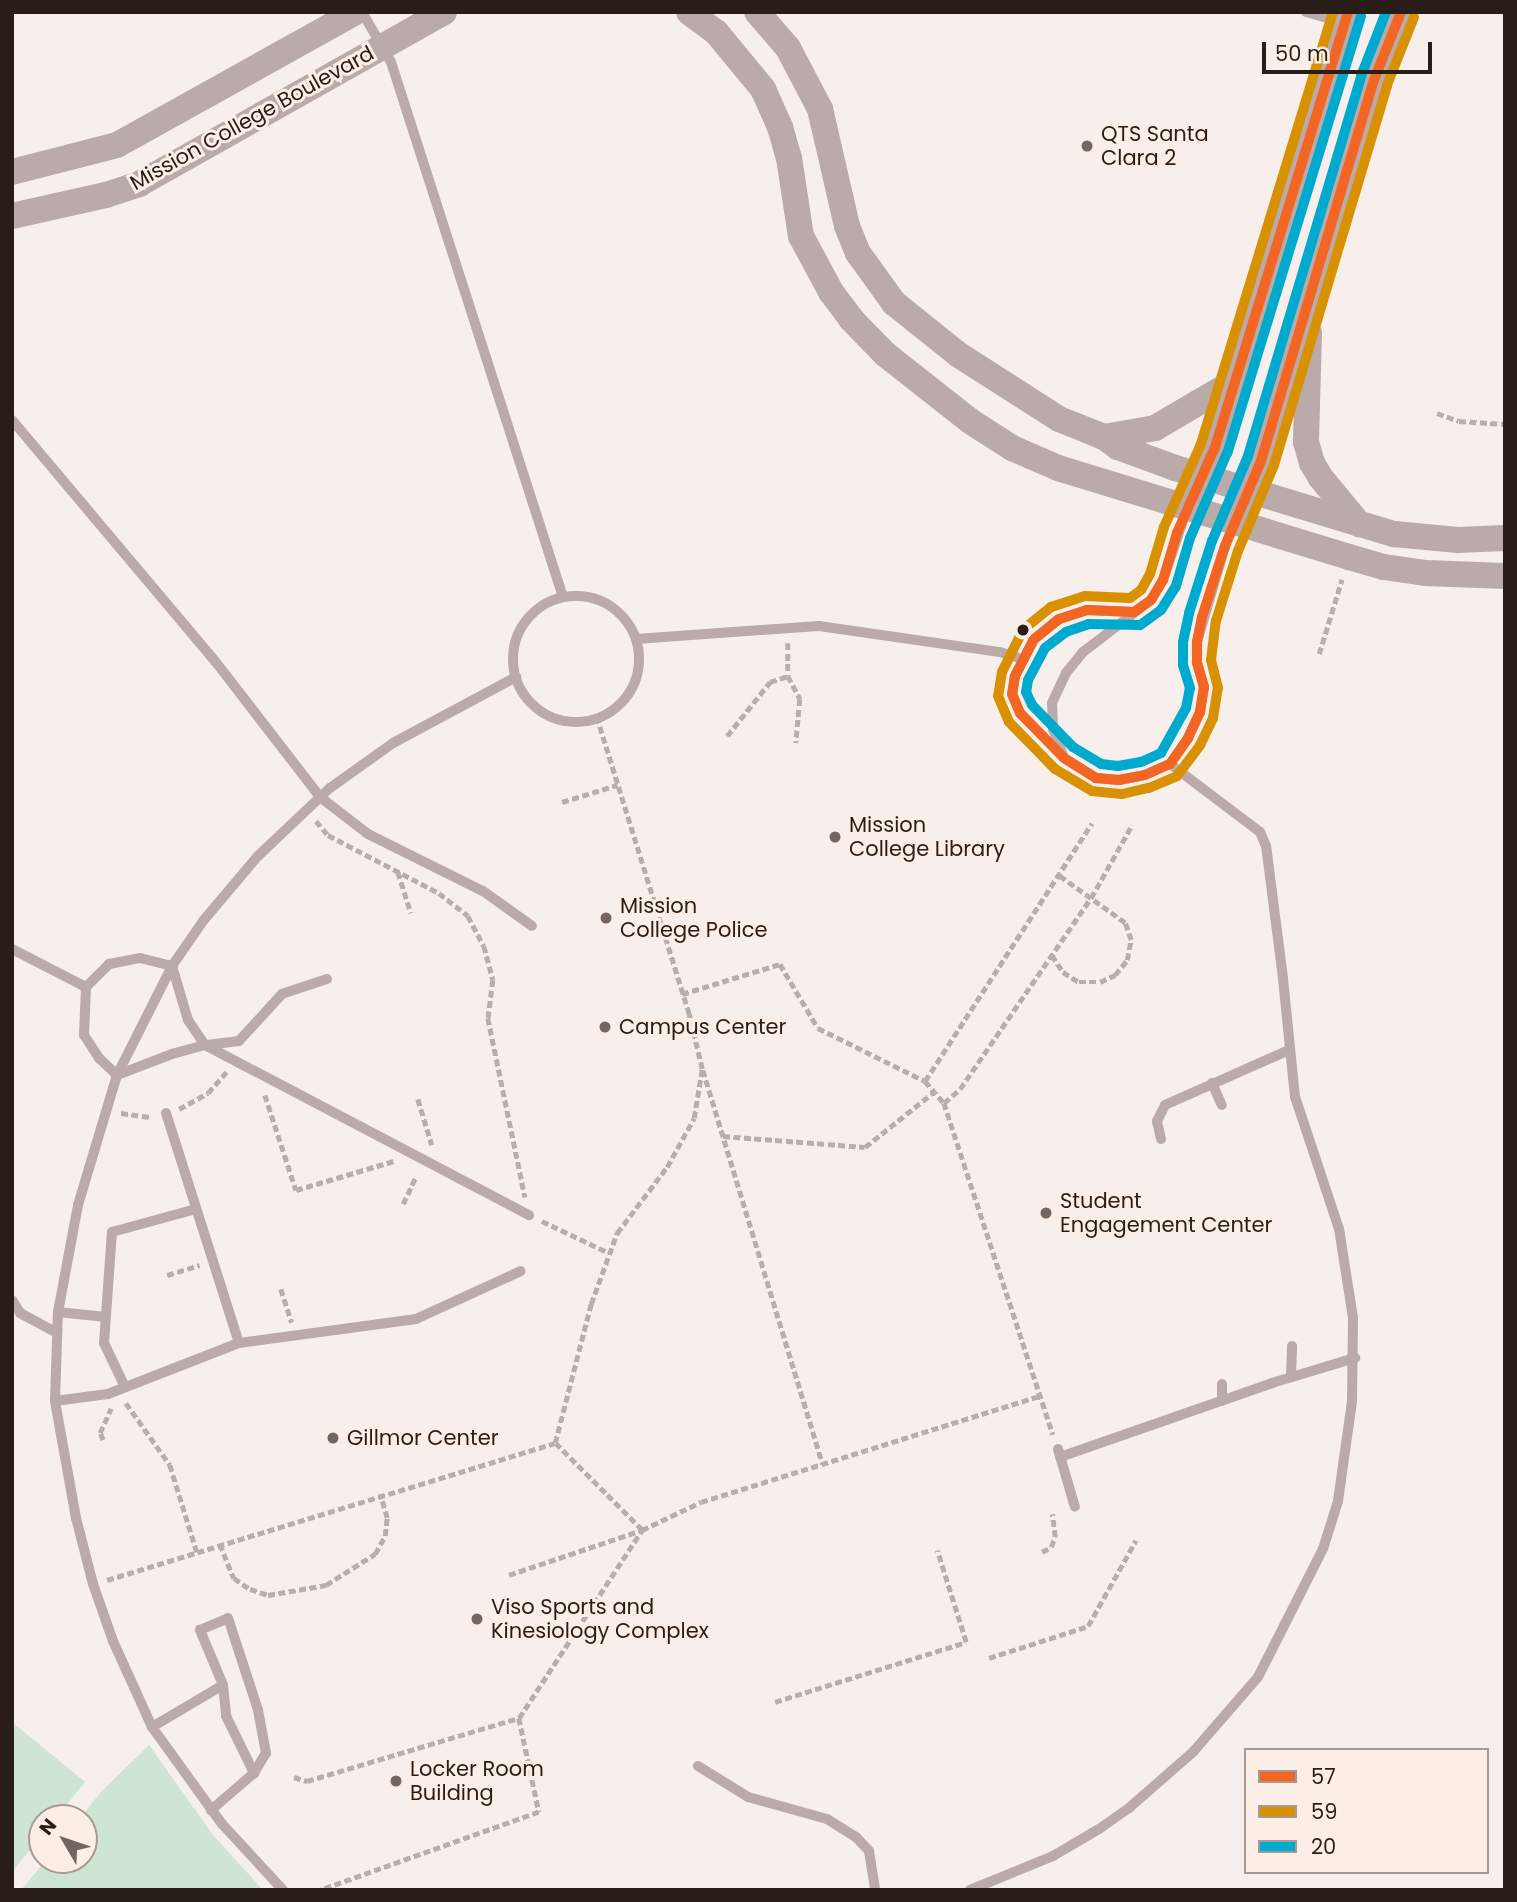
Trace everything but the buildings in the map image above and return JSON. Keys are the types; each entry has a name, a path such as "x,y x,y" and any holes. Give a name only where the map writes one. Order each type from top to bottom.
{"street":[{"name":"Mission College Boulevard","path":"12,172 117,145 356,12"},
{"name":"Mission College Boulevard","path":"12,216 106,195 139,184 444,12"},
{"path":"689,12 716,32 763,89 780,127 789,158 802,236 831,292 851,319 885,354 970,421 1012,448 1058,468 1384,567 1425,573 1505,576"},
{"path":"757,12 788,48 820,108 847,226 858,253 887,295 927,332 1059,419 1104,438 1118,447 1359,524 1421,539 1505,538"},
{"path":"1236,522 1249,490 1308,307 1374,80 1401,12"},
{"path":"1188,508 1236,381 1346,18"},
{"path":"1308,307 1306,442 1312,463 1321,478 1359,524"},
{"path":"1104,438 1154,428 1236,381"}],"lane":[{"path":"362,12 391,62 563,597"},
{"path":"1306,12 1346,18"},
{"path":"12,420 215,661 320,797 368,834 484,891 532,926"},
{"path":"1064,758 1053,729 1052,716 1052,703 1061,683 1083,652 1152,600 1163,580 1188,508"},
{"path":"1135,612 1102,609 1074,613 1059,619 1034,639 1021,659 1012,694 1020,713 1064,758 1096,778 1119,780 1145,775 1170,764 1188,737 1200,712 1204,687 1197,662 1197,642 1225,546 1236,522"},
{"path":"563,597 590,598 616,609 628,623 636,639 640,659 632,687 614,709 597,718 577,722 557,719 538,710 524,695 516,677 513,657 517,636 536,611 563,597"},
{"path":"636,639 819,626 1000,652 1021,659"},
{"path":"284,1890 211,1810 152,1727 113,1641 93,1584 76,1518 55,1401 58,1312 78,1205 117,1075 172,966 203,921 258,856 320,797 393,743 516,677"},
{"path":"970,1890 1054,1856 1129,1808 1193,1752 1258,1677 1323,1549 1338,1501 1352,1401 1355,1358 1353,1318 1339,1229 1295,1097 1279,939 1263,839 1260,832 1170,764"},
{"path":"12,948 86,987"},
{"path":"117,1075 99,1058 84,1035 86,987 109,964 139,958 172,966"},
{"path":"172,966 188,1020 205,1045 529,1215"},
{"path":"117,1075 205,1045 239,1041 282,994 327,979"},
{"path":"1161,1139 1157,1121 1165,1105 1289,1049"},
{"path":"1212,1083 1222,1105"},
{"path":"166,1113 239,1343"},
{"path":"125,1387 104,1343 112,1232 196,1209"},
{"path":"55,1401 108,1394 239,1343 416,1319 521,1271"},
{"path":"12,1300 20,1313 57,1333"},
{"path":"58,1312 106,1317"},
{"path":"1291,1377 1292,1346"},
{"path":"1075,1507 1059,1453 1355,1358"},
{"path":"1222,1384 1222,1401"},
{"path":"211,1810 254,1773 266,1753 258,1710 228,1618 200,1630 223,1685 226,1716 254,1773"},
{"path":"152,1727 223,1685"},
{"path":"698,1766 748,1797 827,1819 856,1837 869,1852 875,1890"}],"path":[{"path":"1437,414 1459,421 1505,424"},
{"path":"1319,654 1342,579"},
{"path":"787,628 788,676 800,699 796,743"},
{"path":"727,736 770,682 788,676"},
{"path":"597,718 823,1464"},
{"path":"562,802 617,785"},
{"path":"307,809 328,835 439,893 468,916 484,946 493,980 488,1018 529,1215 609,1253"},
{"path":"925,1081 1092,823"},
{"path":"944,1103 960,1089 1091,898 1132,825"},
{"path":"397,871 411,913"},
{"path":"1052,955 1063,972 1079,982 1100,982 1115,975 1127,960 1131,940 1125,923 1058,874"},
{"path":"682,993 780,964 818,1028 925,1081 944,1103 1059,1453"},
{"path":"555,1443 591,1304 609,1253 617,1233 667,1167 694,1118 702,1069"},
{"path":"258,1074 296,1190 413,1156"},
{"path":"723,1136 865,1147 934,1092"},
{"path":"418,1099 440,1169"},
{"path":"403,1204 416,1177"},
{"path":"167,1275 213,1261"},
{"path":"281,1289 296,1336"},
{"path":"509,1575 642,1530 701,1502 1040,1396"},
{"path":"103,1440 100,1433 116,1398 131,1405 170,1465 197,1552"},
{"path":"93,1584 380,1494 555,1443"},
{"path":"555,1443 642,1530"},
{"path":"220,1544 234,1578 250,1589 268,1595 326,1585 375,1554 385,1536 387,1518 380,1494"},
{"path":"1042,1552 1051,1547 1055,1537 1052,1514"},
{"path":"293,1777 307,1781 519,1718 642,1530"},
{"path":"989,1658 1088,1626 1136,1540"},
{"path":"775,1702 966,1642 937,1550"},
{"path":"321,1890 539,1812 519,1718"}],"green space":[{"path":"12,1722 85,1782 67,1804 28,1804 28,1852 12,1872"},
{"path":"149,1745 213,1835 263,1890 21,1890 34,1874 98,1874 98,1804 91,1804"}],"transit line":[{"name":"59","path":"1333,12 1201,444 1164,527 1150,574 1141,590 1130,598 1085,596 1051,607 1023,630 1002,672 998,696 1009,722 1055,769 1092,791 1122,794 1149,788 1177,776 1200,745 1213,718 1218,688 1211,660 1216,621 1238,551 1274,465 1387,85 1414,17"},
{"name":"57","path":"1348,12 1214,449 1177,533 1163,580 1151,600 1134,612 1087,610 1059,619 1034,639 1015,676 1012,694 1020,713 1064,758 1096,778 1119,780 1145,775 1170,764 1188,738 1200,712 1204,687 1197,662 1197,642 1202,617 1225,546 1261,461 1374,80 1401,12"},
{"name":"20","path":"1361,16 1227,453 1190,538 1176,586 1161,610 1140,625 1089,624 1066,632 1045,648 1028,680 1026,692 1032,705 1073,747 1101,764 1118,766 1141,762 1161,753 1186,708 1190,688 1183,665 1183,642 1189,613 1212,541 1248,456 1361,76 1386,12"}],"place":[{"name":"QTS Santa Clara 2","path":"1087,146"},
{"name":"Mission College Library","path":"835,837"},
{"name":"Mission College Police","path":"606,918"},
{"name":"Campus Center","path":"605,1027"},
{"name":"Student Engagement Center","path":"1046,1213"},
{"name":"Gillmor Center","path":"333,1438"},
{"name":"Viso Sports and Kinesiology Complex","path":"477,1619"},
{"name":"Locker Room Building","path":"396,1781"}]}
